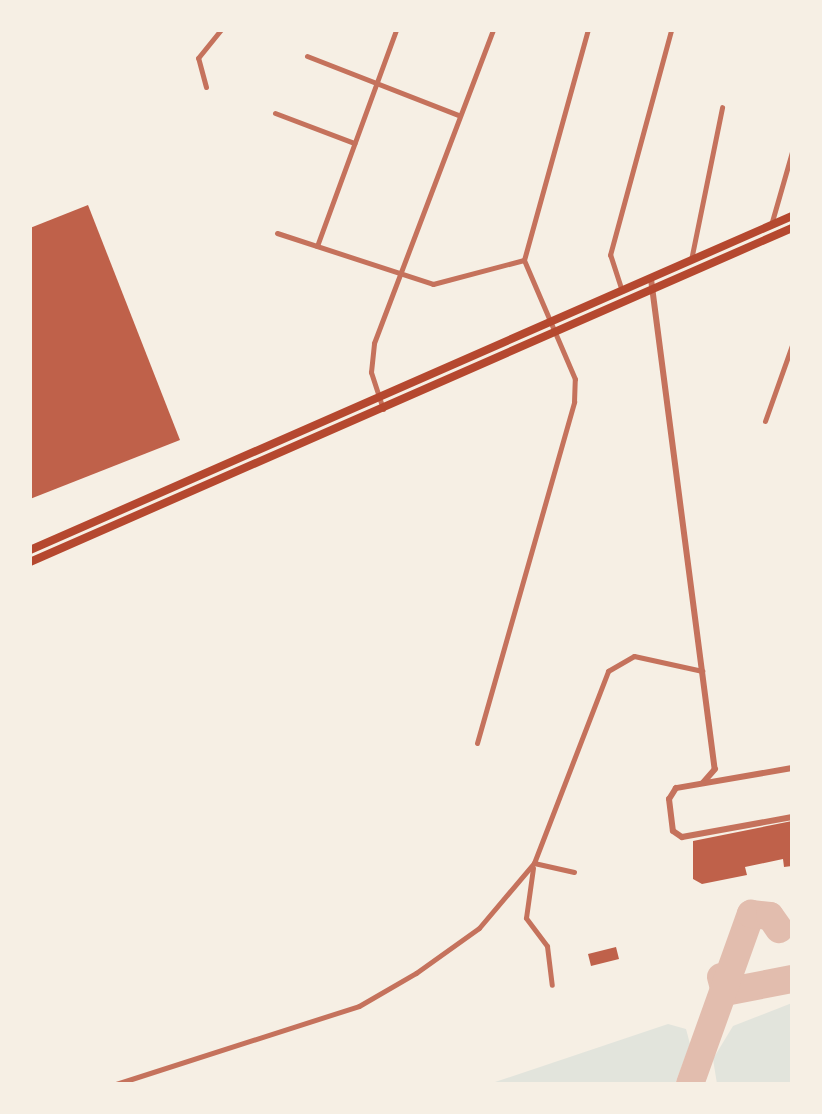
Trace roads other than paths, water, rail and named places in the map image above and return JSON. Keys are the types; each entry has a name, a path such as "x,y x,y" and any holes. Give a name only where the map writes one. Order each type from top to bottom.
{"highway":[{"path":"30,562 135,522 383,411 623,291 652,284 691,261 792,216"},
{"path":"30,550 131,511 379,400 792,228"},
{"path":"744,237 747,247"},
{"path":"232,467 237,477"},
{"path":"131,511 135,522"}],"street":[{"path":"206,87 198,58 221,30"},
{"path":"317,246 396,30"},
{"path":"383,411 371,372 374,343 458,115 493,30"},
{"path":"477,743 574,402 575,379 524,260 588,30"},
{"path":"623,291 610,255 671,30"},
{"path":"307,56 458,115"},
{"path":"691,261 722,107"},
{"path":"275,113 354,143"},
{"path":"770,226 792,152"},
{"path":"277,233 399,275 443,283 524,260"},
{"path":"652,284 715,769 729,779"},
{"path":"765,421 792,345"},
{"path":"552,985 547,946 526,918 534,863 608,671 634,656 702,671"},
{"path":"792,768 703,783 672,793 677,835 792,817"},
{"path":"703,783 715,769"},
{"path":"534,863 574,872"},
{"path":"116,1084 359,1006 479,928 534,863"}]}
